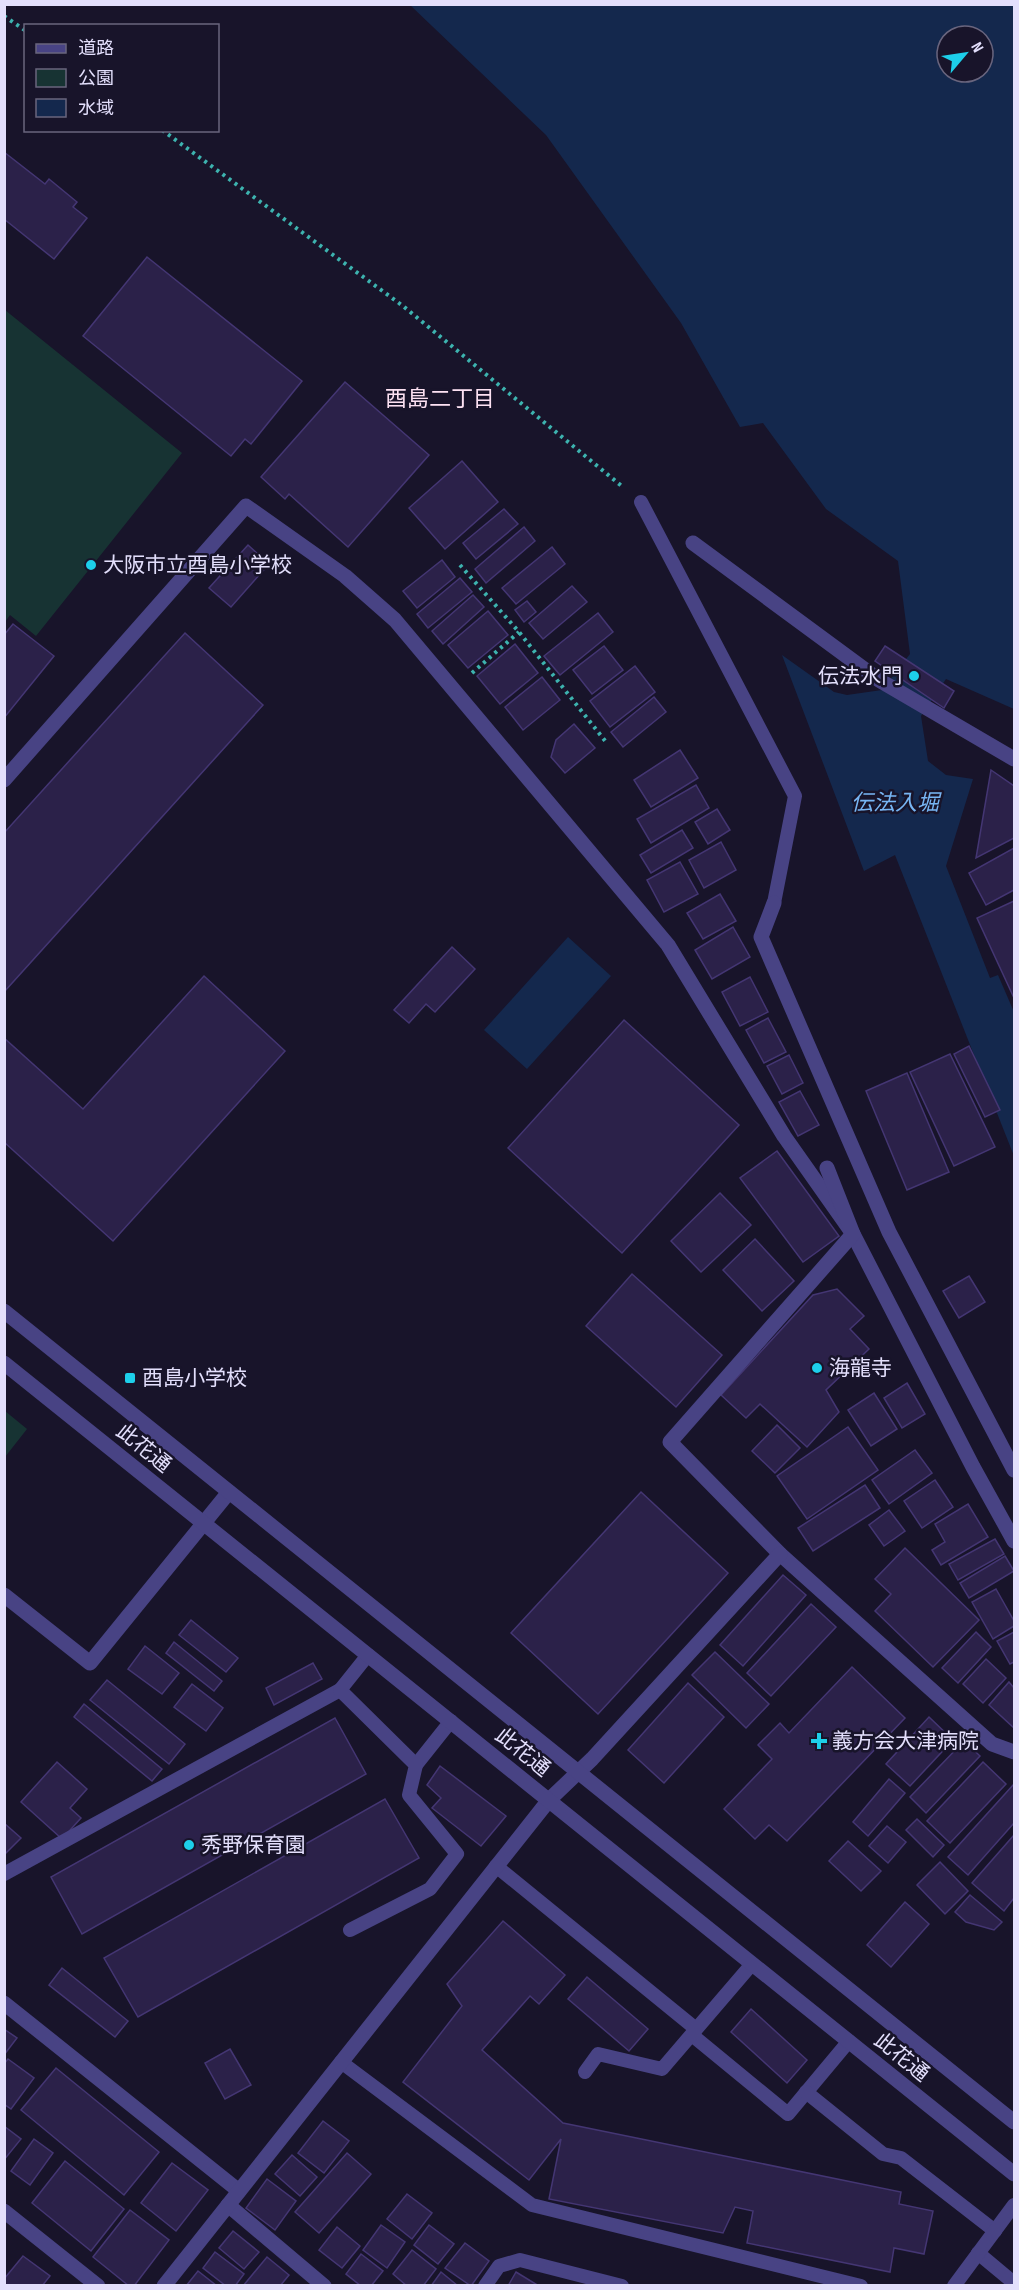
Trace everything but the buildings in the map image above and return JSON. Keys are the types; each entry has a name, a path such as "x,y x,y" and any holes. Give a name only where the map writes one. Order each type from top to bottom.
{"street":[{"path":"4,780 246,506 345,576 395,620 668,945 784,1136 853,1234"},
{"path":"693,543 879,680 1014,759"},
{"path":"774,903 761,937 889,1232 1014,1470"},
{"path":"827,1168 853,1234 1014,1541"},
{"path":"853,1234 670,1442 780,1554 992,1744 1014,1752"},
{"name":"此花通","path":"4,1311 1014,2122"},
{"name":"此花通","path":"4,1363 1014,2174"},
{"path":"4,1595 90,1663 229,1492"},
{"path":"164,2286 549,1800 579,1771 780,1554"},
{"path":"4,2003 239,2191"},
{"path":"228,2205 324,2286"},
{"path":"4,2211 98,2286"}],"lane":[{"path":"641,502 795,796 774,903"},
{"path":"4,1874 340,1690 368,1655"},
{"path":"340,1690 416,1765"},
{"path":"350,1930 430,1888 457,1854 409,1795 416,1765 451,1721"},
{"path":"496,1866 788,2114 849,2041"},
{"path":"585,2072 598,2054 662,2069 753,1964"},
{"path":"341,2062 532,2205 861,2286"},
{"path":"806,2092 883,2154 901,2158 995,2231"},
{"path":"954,2286 1014,2205"},
{"path":"978,2253 1014,2283"},
{"path":"485,2286 499,2266 520,2260 615,2285"}],"path":[{"path":"4,16 24,30"},
{"path":"165,132 403,306 641,502"},
{"path":"460,565 519,632 606,742"},
{"path":"454,690 519,632"}],"green space":[{"path":"5,310 182,453 36,636 10,615 5,622"},
{"path":"5,1411 27,1429 5,1457"}],"water":[{"name":"伝法入堀","path":"410,5 1014,5 1014,709 946,679 921,716 928,761 946,775 973,779 946,866 990,978 998,975 1014,1012 1014,1156 895,855 864,871 782,655 834,692 847,695 882,690 910,654 898,561 826,509 763,423 740,427 681,323 546,135"},
{"path":"568,937 611,976 527,1069 484,1030"}],"place":[{"name":"大阪市立酉島小学校","path":"91,565"},
{"name":"伝法水門","path":"914,676"},
{"name":"海龍寺","path":"817,1368"},
{"name":"酉島小学校","path":"130,1378"},
{"name":"義方会大津病院","path":"819,1741"},
{"name":"秀野保育園","path":"189,1845"}],"district":[{"name":"酉島二丁目","path":"440,398"}]}
